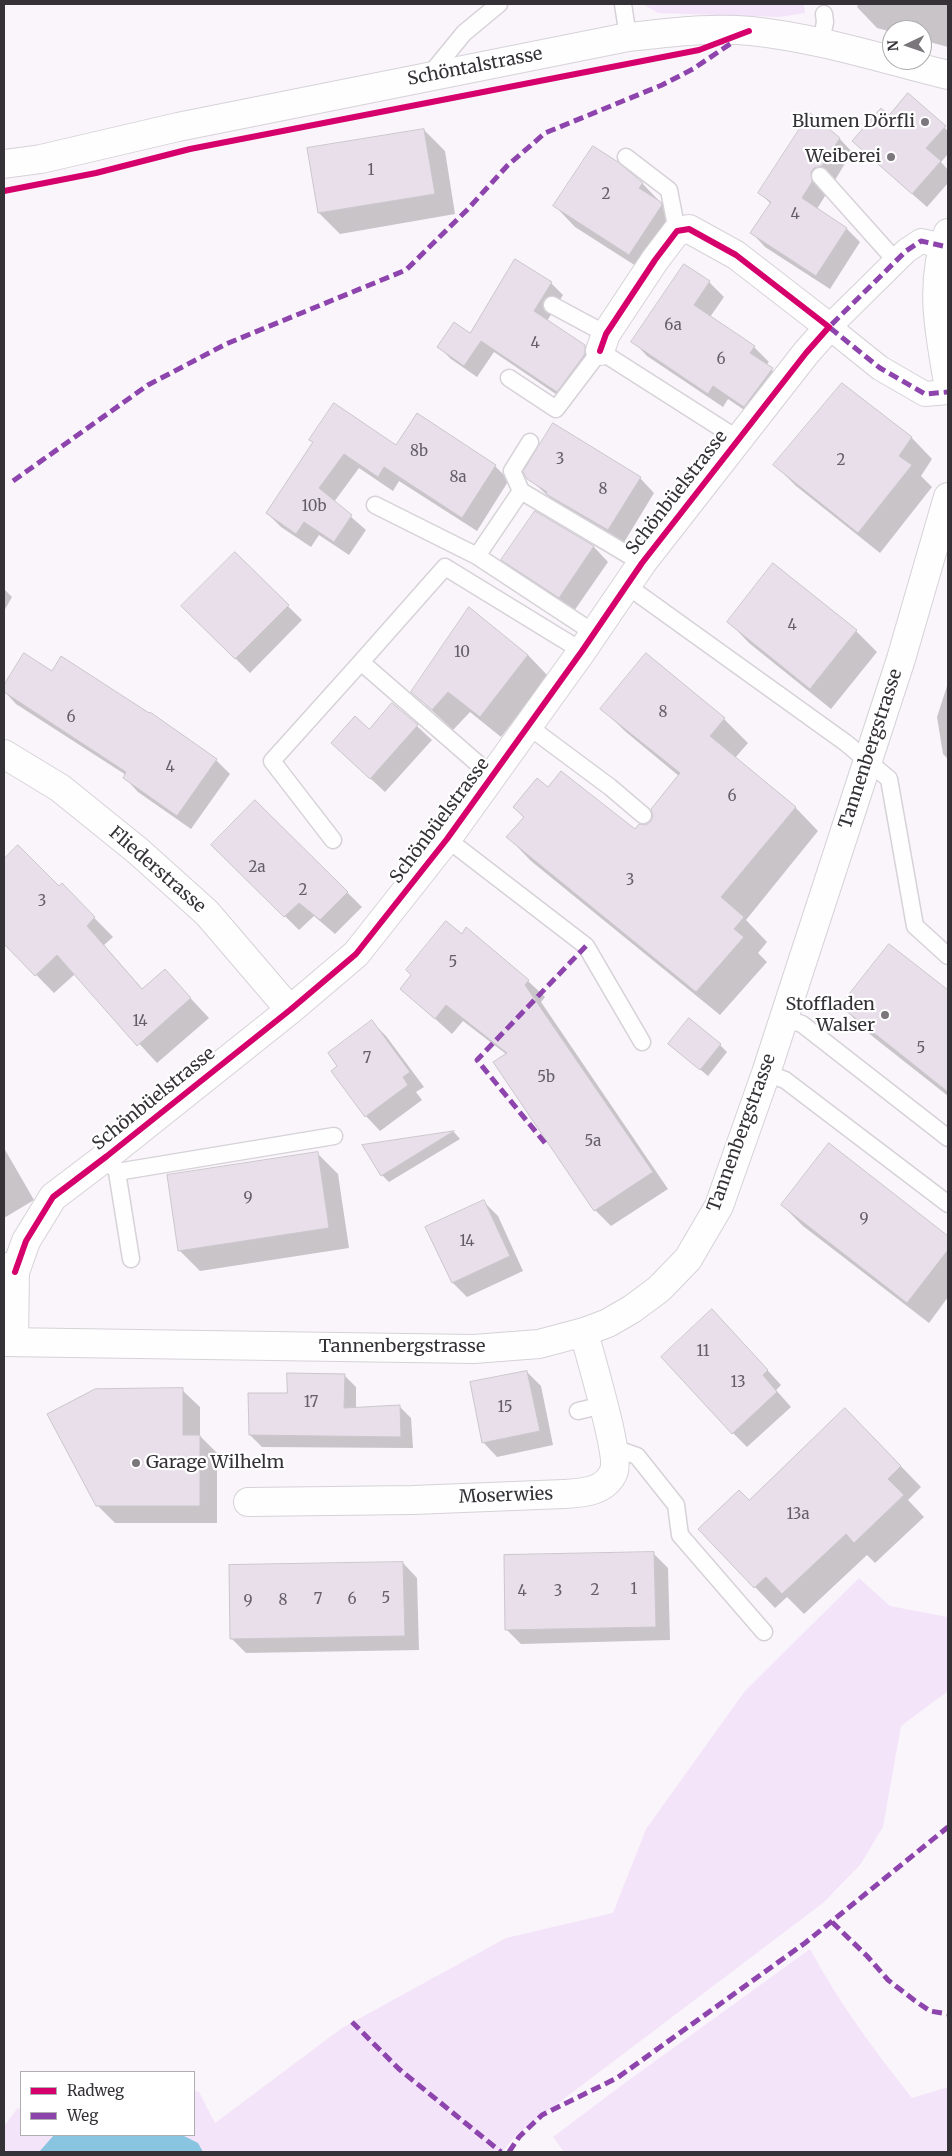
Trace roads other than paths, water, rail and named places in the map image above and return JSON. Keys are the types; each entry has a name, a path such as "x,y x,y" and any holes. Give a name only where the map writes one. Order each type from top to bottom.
{"street":[{"name":"Schöntalstrasse","path":"4,164 41,158 178,127 628,37 711,30 749,31 821,42 948,75"},
{"path":"603,342 654,260 678,231 689,229 736,255 880,368 925,394 948,392"},
{"path":"946,239 937,293 936,312 947,365"},
{"name":"Schönbüelstrasse","path":"9,1342 10,1269 53,1197 112,1164 356,954 447,839 642,563 806,354 829,327 896,261 922,240 946,239"},
{"name":"Tannenbergstrasse","path":"9,1342 474,1349 539,1344 584,1332 608,1322 632,1309 659,1289 688,1259 719,1206 766,1073 782,1018 901,659 948,497"},
{"name":"Fliederstrasse","path":"4,754 60,788 145,857 207,913 290,1010"},
{"name":"Moserwies","path":"248,1502 413,1500 587,1493 604,1484 614,1471 614,1448 590,1408 584,1332"}],"lane":[{"path":"428,77 464,33 499,4"},
{"path":"623,4 628,37"},
{"path":"821,42 825,22 824,14"},
{"path":"626,157 669,190 678,231"},
{"path":"820,176 896,261"},
{"path":"552,305 738,439"},
{"path":"509,378 556,409 603,342"},
{"path":"530,442 512,472 521,491 642,563"},
{"path":"477,556 521,491"},
{"path":"375,505 477,556 588,642"},
{"path":"333,840 272,761 445,566 588,642"},
{"path":"626,585 867,759 890,780 915,926 948,956"},
{"path":"361,662 492,776"},
{"path":"528,726 610,787 643,815"},
{"path":"447,839 586,946 642,1042"},
{"path":"782,1018 802,1024 948,1138"},
{"path":"766,1073 785,1080 948,1204"},
{"path":"131,1259 112,1164 334,1136"},
{"path":"614,1448 637,1456 676,1505 680,1535 764,1632"}],"water":[{"path":"53,2136 184,2136 198,2143 203,2152 39,2152"}],"place":[{"name":"Blumen Dörfli","path":"925,122"},
{"name":"Weiberei","path":"891,157"},
{"name":"Stoffladen Walser","path":"885,1015"},
{"name":"Garage Wilhelm","path":"136,1463"}]}
